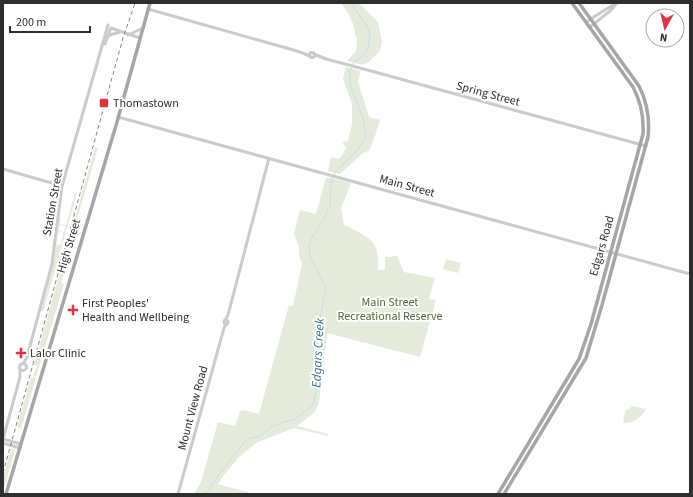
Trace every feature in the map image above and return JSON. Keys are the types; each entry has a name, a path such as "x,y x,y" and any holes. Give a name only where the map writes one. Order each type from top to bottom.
{"main road":[{"name":"High Street","path":"6,494 118,117 150,3"},
{"name":"Edgars Road","path":"498,494 579,359 587,338 641,144 643,119 641,105 636,92 630,81 572,3"},
{"name":"Edgars Road","path":"504,494 585,360 646,146 648,133 649,119 643,96 630,73 579,3"}],"street":[{"path":"586,22 617,3"},
{"path":"590,27 617,3"},
{"name":"Spring Street","path":"148,9 646,146"},
{"path":"110,26 120,32 140,38"},
{"name":"Station Street","path":"101,52 110,26"},
{"name":"Station Street","path":"23,364 27,357 52,264 62,186 79,125 110,26"},
{"path":"128,35 143,28"},
{"path":"107,37 120,32"},
{"name":"Main Street","path":"118,117 690,274"},
{"name":"Mount View Road","path":"178,494 270,158"},
{"path":"3,169 62,186"},
{"name":"Station Street","path":"27,357 27,366"},
{"path":"20,377 27,369 27,366 23,364 20,365 20,377 3,439 20,446"},
{"path":"20,369 25,371"},
{"path":"3,443 20,446"}],"green space":[{"path":"341,3 359,3 378,22 382,42 380,51 369,62 362,65 347,61 356,51 357,37 355,36 351,18"},
{"path":"346,67 361,71 358,81 369,117 380,120 369,151 363,153 340,174 328,171 331,157 338,159 342,156 346,148 342,142 348,141 352,124 352,104 343,79"},
{"path":"95,147 98,148 70,243 69,254 61,283 64,284 36,377 33,376 37,366 34,365"},
{"name":"Main Street Recreational Reserve","path":"326,177 351,183 341,208 344,225 365,236 374,244 378,256 378,270 385,270 385,257 397,256 404,272 435,278 429,299 436,300 420,357 327,333 319,403 315,412 297,426 329,434 328,436 294,428 256,443 239,457 218,484 254,494 194,494 201,482 218,422 235,426 240,411 243,410 259,414 289,305 293,306 302,264 294,233 300,210 316,214"},
{"path":"75,193 77,193 43,312 41,310 53,266 57,242 58,245 61,245 63,235 63,232 59,232 58,234 58,229 59,231 64,232 66,226 60,225 60,227 58,227 59,218 61,218 60,224 66,225"},
{"path":"446,259 461,263 458,273 443,269"},
{"path":"31,378 36,378 19,436 21,429 17,426"},
{"path":"633,406 646,409 637,419 631,422 623,423 625,411"},
{"path":"11,449 15,450 3,492 3,478"}],"waterway":[{"name":"Edgars Creek","path":"206,494 220,473 247,439 262,435 271,427 295,419 313,405 316,390 318,326 325,287 310,257 309,246 311,239 324,219 330,205 331,186 335,172 355,153 366,139 363,118 350,85 350,71 355,61 363,56 368,49 370,34 366,24 350,3"}],"railway":[{"path":"3,473 123,38 135,3"}],"place":[{"name":"Thomastown","path":"104,103"},
{"name":"First Peoples' Health and Wellbeing","path":"73,310"},
{"name":"Lalor Clinic","path":"21,353"}]}
